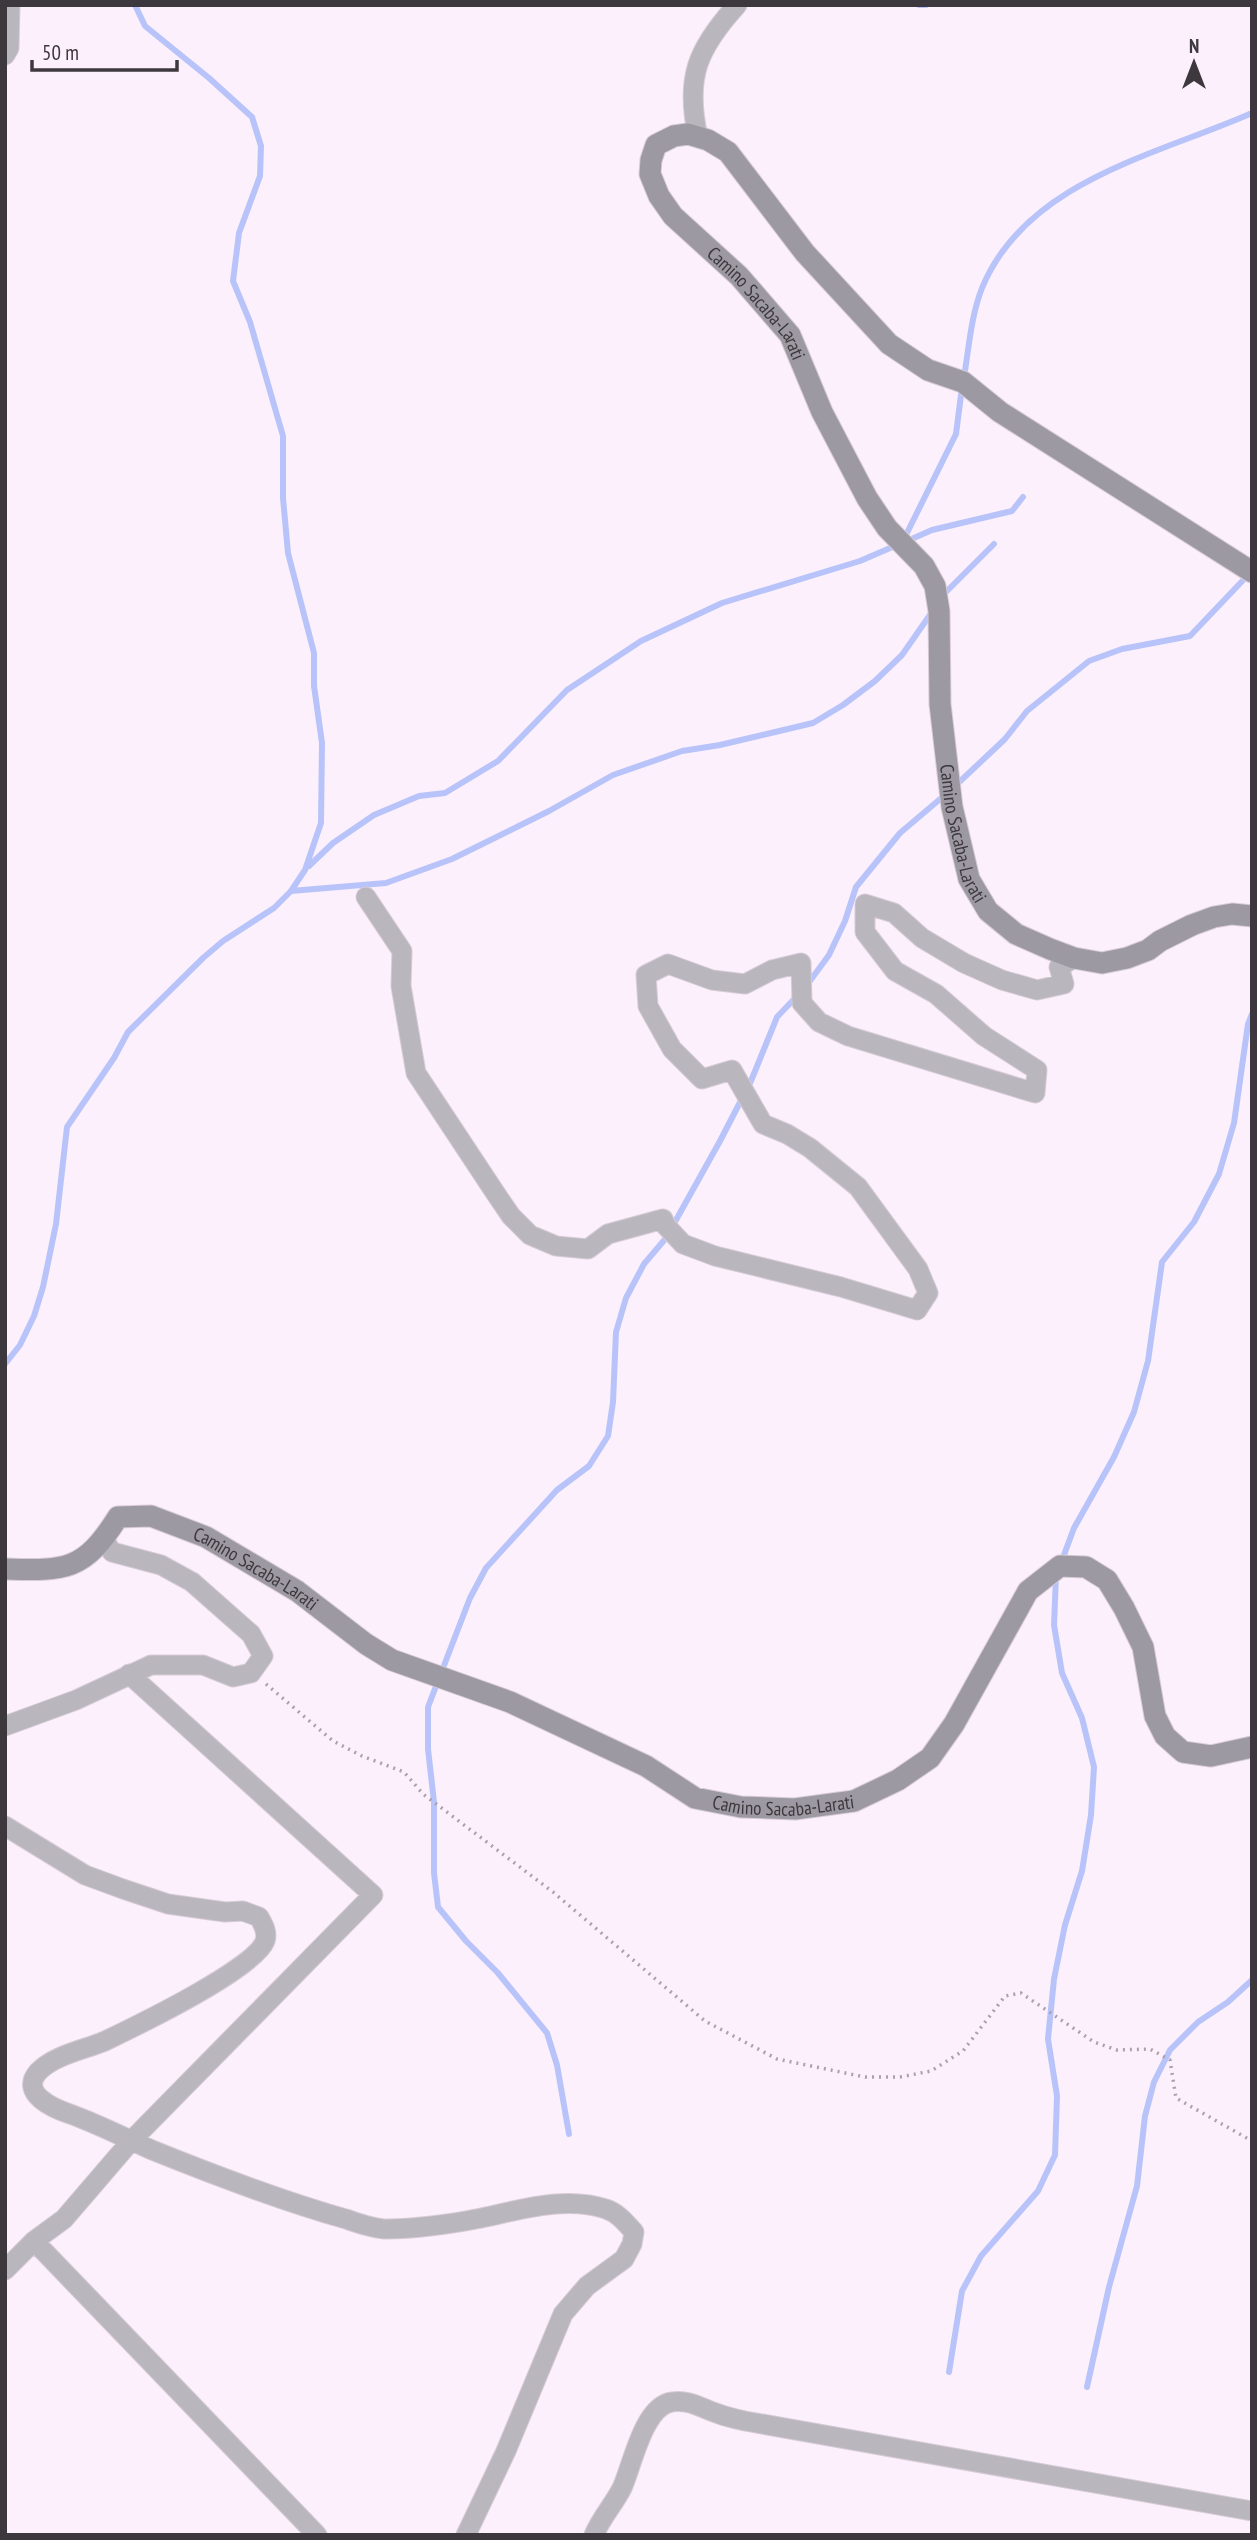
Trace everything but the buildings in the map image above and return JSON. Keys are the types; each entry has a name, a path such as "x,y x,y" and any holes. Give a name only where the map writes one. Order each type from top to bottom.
{"street":[{"path":"5,55 9,48 10,5"},
{"path":"737,5 722,21 705,47 692,80 692,111 698,137 728,152 804,253 889,344 928,370 963,382 1000,412 1252,572"},
{"name":"Camino Sacaba-Larati","path":"698,137 688,134 674,136 656,145 650,174 659,196 673,216 766,304 790,335 822,412 867,498 887,528 924,566 935,586 939,611 940,704 952,807 969,879 988,911 1016,934 1074,958 1102,963 1148,950 1160,941 1214,917 1232,914 1252,916"},
{"path":"366,897 402,951 403,1010 416,1073 511,1216 530,1235 556,1246 588,1249 608,1234 663,1219 683,1244 694,1248 917,1310 928,1293 918,1269 858,1187 810,1149 787,1134 763,1124 732,1070 702,1079 672,1049 648,1006 646,975 668,964 712,981 746,984 772,970 802,963 802,1003 819,1022 848,1036 1035,1093 1037,1070 984,1036 936,994 895,971 865,932 865,904 894,913 922,938 1002,981 1037,990 1065,984 1059,967 1074,958"},
{"name":"Camino Sacaba-Larati","path":"5,1569 56,1569 82,1561 104,1540 118,1517 151,1516 206,1537 296,1591 366,1644 392,1660 510,1703 646,1766 695,1798 741,1807 795,1809 854,1801 898,1780 930,1758 954,1724 1028,1591 1060,1566 1086,1567 1107,1580 1143,1647 1156,1716 1165,1736 1183,1752 1211,1756 1252,1747"},
{"path":"5,1726 76,1700 151,1665 203,1665 233,1676 251,1673 263,1656 251,1634 192,1583 161,1565 112,1552 104,1540"},
{"path":"5,2270 34,2241 64,2219 131,2141 373,1895 129,1674"},
{"path":"5,1826 85,1875 168,1904 243,1912 259,1917 265,1928 265,1941 259,1950 237,1969 117,2035 48,2064 36,2075 34,2085 39,2098 49,2107 313,2210 385,2229 474,2219 548,2203 606,2209 620,2217 634,2232 632,2244 624,2259 587,2286 563,2314 506,2451 466,2535"},
{"path":"34,2241 317,2535"},
{"path":"594,2535 623,2487 633,2453 651,2420 661,2406 671,2402 691,2402 718,2414 745,2421 1252,2511"}],"path":[{"path":"251,1673 276,1691 333,1741 362,1756 404,1772 424,1794 553,1892 705,2021 777,2059 865,2077 900,2077 931,2071 963,2051 1006,1996 1021,1993 1094,2042 1117,2050 1150,2049 1170,2060 1176,2098 1252,2141"}],"waterway":[{"path":"5,1364 20,1345 34,1316 43,1287 56,1224 67,1127 114,1058 128,1032 203,958 223,941 274,908 291,891 305,870 321,823 322,743 314,686 314,653 288,553 283,498 283,436 250,322 233,281 239,233 260,176 261,146 252,117 145,26 135,5"},
{"path":"919,5 926,5"},
{"path":"964,377 973,321 982,288 1002,251 1029,221 1098,176 1252,113"},
{"path":"904,539 956,434 962,387"},
{"path":"907,541 932,530 1012,511 1023,497"},
{"path":"941,597 994,544"},
{"path":"309,866 333,843 374,815 419,796 445,793 498,761 567,690 641,641 722,603 860,561 897,545"},
{"path":"954,787 1005,739 1027,711 1089,661 1122,649 1190,636 1248,575"},
{"path":"291,891 386,883 452,859 549,811 613,775 682,751 813,723 875,681 902,655 932,612"},
{"path":"807,985 829,955 845,921 856,887 900,833 946,794"},
{"path":"569,2134 557,2065 547,2033 498,1973 466,1941 438,1907 434,1873 434,1802 428,1749 428,1707 470,1598 486,1568 557,1490 589,1466 608,1436 613,1402 616,1332 626,1298 644,1264 666,1238 720,1141 751,1081 777,1017 797,996"},
{"path":"1061,1563 1074,1528 1114,1457 1134,1412 1148,1361 1162,1262 1194,1222 1219,1174 1234,1123 1248,1024 1252,1014"},
{"path":"949,2372 962,2291 981,2256 1038,2191 1055,2155 1057,2096 1048,2039 1054,1979 1065,1925 1082,1871 1091,1815 1094,1767 1082,1718 1062,1673 1054,1625 1056,1576"},
{"path":"1087,2387 1109,2287 1137,2186 1145,2116 1154,2082 1170,2050 1198,2022 1228,2002 1252,1980"}]}
